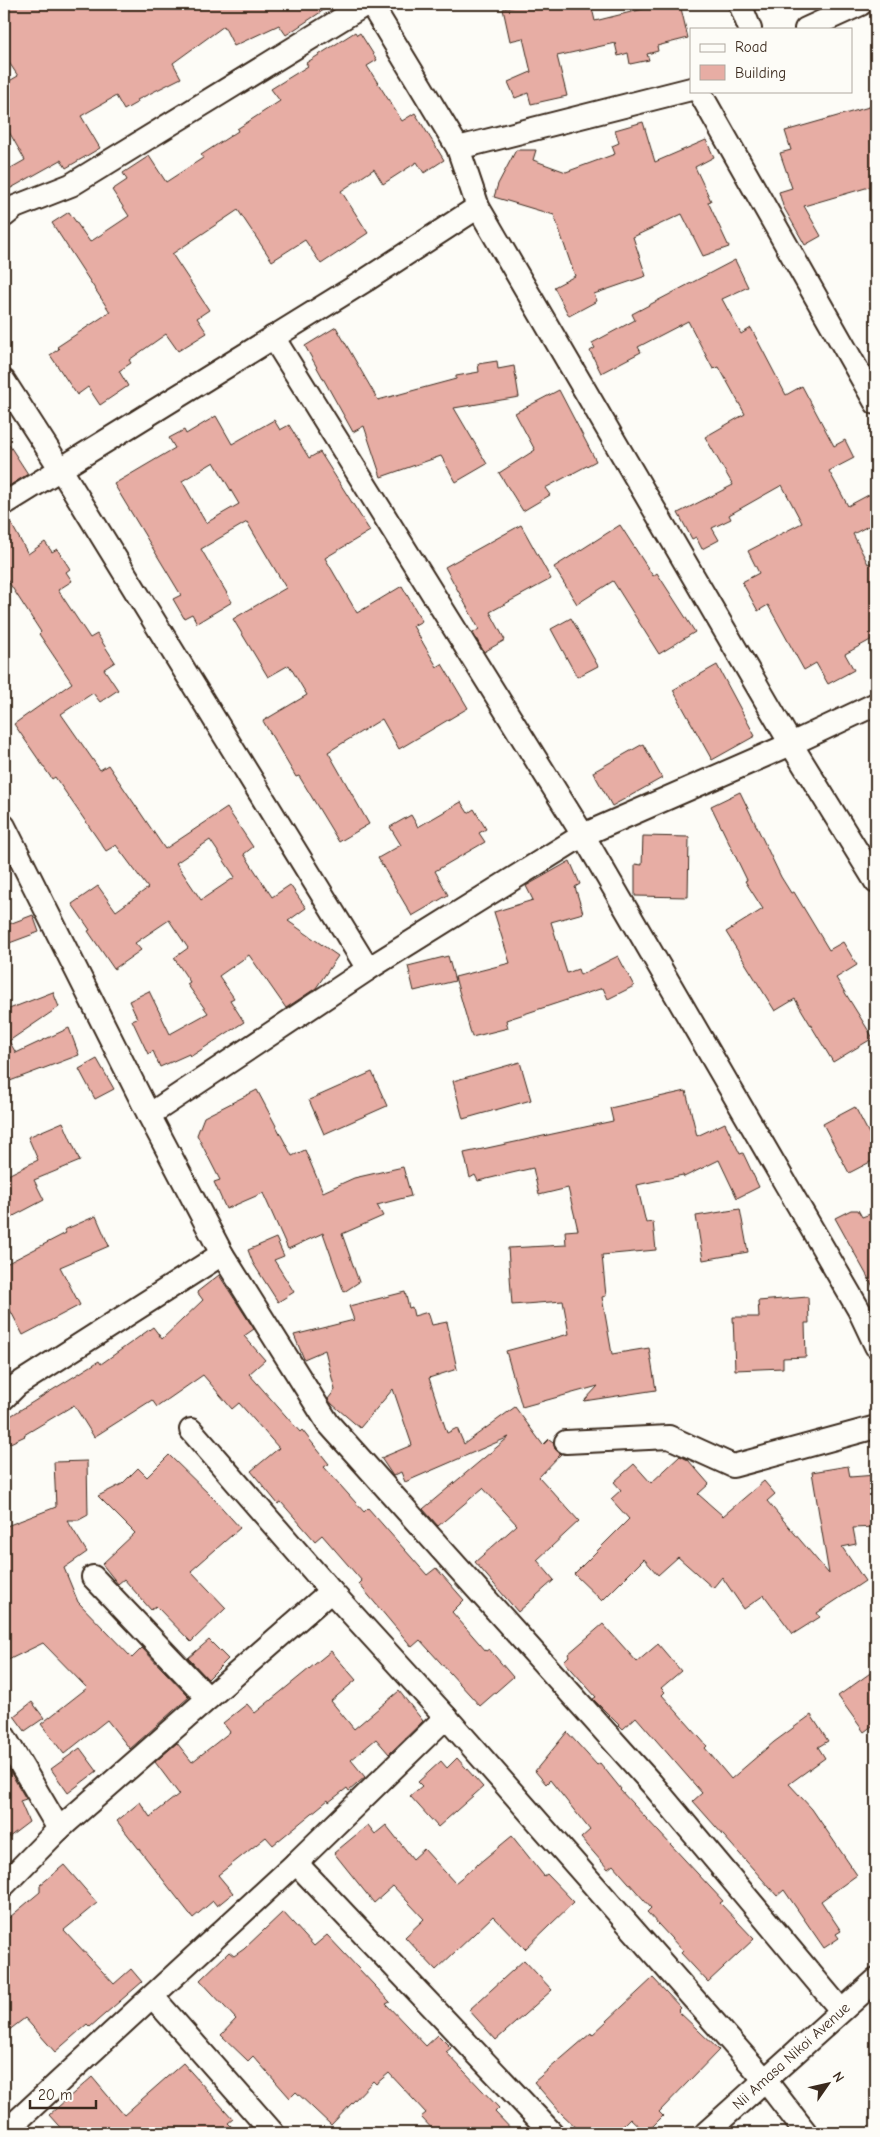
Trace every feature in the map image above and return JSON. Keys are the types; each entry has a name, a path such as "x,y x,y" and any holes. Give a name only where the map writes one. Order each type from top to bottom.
{"street":[{"path":"4,216 14,207 71,185 366,4"},
{"path":"371,4 458,148 478,207 791,744 876,882"},
{"path":"740,4 750,28"},
{"path":"808,28 861,4"},
{"path":"458,148 690,89"},
{"path":"700,92 876,403"},
{"path":"4,504 366,280 478,207"},
{"path":"273,337 583,835 868,1306 876,1346"},
{"path":"4,381 60,468 368,969"},
{"path":"150,1115 368,969 583,835 791,744 876,704"},
{"path":"4,826 222,1254 328,1423 652,1784 841,2010"},
{"path":"4,1398 17,1385 222,1254"},
{"path":"566,1442 670,1436 733,1466 876,1427"},
{"path":"190,1430 331,1591 446,1717 765,2080 806,2133"},
{"path":"92,1577 208,1698"},
{"path":"4,1885 59,1829 331,1591"},
{"path":"12,2131 296,1863 446,1717"},
{"path":"4,1736 59,1829"},
{"path":"296,1863 552,2133"},
{"name":"Nii Amasa Nikoi Avenue","path":"706,2133 876,1980"},
{"path":"153,1997 273,2133"}],"building":[{"path":"4,4 333,4 286,35 279,25 234,46 224,26 173,63 181,78 137,100 138,102 124,110 116,96 81,116 100,148 66,168 61,160 4,192 4,172 25,160 4,123 4,84 18,76 4,55"},
{"path":"527,4 591,4 595,21 663,4 680,4 688,38 657,46 658,51 647,54 649,60 630,64 628,53 618,56 615,43 557,56 567,96 531,104 528,93 515,98 508,82 531,72 523,38 510,41 503,9"},
{"path":"355,32 357,35 360,33 377,60 367,66 402,121 415,113 444,160 424,173 417,162 383,184 374,169 341,191 368,233 321,264 305,240 272,261 238,210 172,254 209,310 197,318 207,333 178,351 166,334 129,360 131,363 119,371 128,386 100,405 88,387 77,395 50,355 59,349 57,347 110,312 52,223 69,212 90,242 129,216 112,190 127,180 123,173 149,156 166,182 203,158 201,155 238,131 237,129 280,101 271,89 308,66 306,63"},
{"path":"876,105 876,185 804,206 821,236 805,245 783,206 779,192 792,188 780,153 791,150 785,131"},
{"path":"643,122 655,162 706,140 714,157 695,167 711,201 708,202 729,247 703,256 682,214 633,237 646,276 594,294 597,301 569,316 554,287 575,276 554,215 494,197 498,184 516,150 536,150 533,160 566,172 615,154 612,146 619,143 615,130"},
{"path":"735,260 748,287 722,299 741,334 751,328 786,395 802,386 834,446 845,440 854,458 829,471 848,506 876,491 876,522 853,534 868,564 876,560 876,637 845,654 854,670 828,684 816,663 804,670 768,605 758,611 742,582 759,573 748,551 802,523 782,485 729,515 731,519 712,528 719,540 702,549 696,537 692,539 678,513 733,485 705,437 745,414 719,367 713,369 688,321 638,347 641,352 601,373 590,351 595,348 592,343 635,320 632,314"},
{"path":"336,327 378,400 456,379 456,376 479,372 478,364 497,361 498,369 514,366 519,397 454,408 487,464 456,482 441,456 381,477 364,426 353,432 305,346"},
{"path":"559,390 596,461 545,488 550,495 523,511 499,473 535,450 515,413"},
{"path":"216,416 232,444 274,420 280,430 289,425 309,458 320,452 370,531 325,558 357,613 402,586 422,621 413,626 437,667 442,664 468,708 399,749 382,719 328,752 369,824 339,842 299,776 296,777 263,721 307,695 289,665 268,677 233,619 286,588 247,522 201,549 232,602 197,623 192,614 184,618 173,599 181,595 114,484 175,448 169,438 184,430 186,434","holes":["214,462 239,504 206,523 182,481"]},
{"path":"4,437 28,474 4,489"},
{"path":"7,516 28,554 45,542 52,552 57,549 70,569 66,572 72,581 58,590 90,638 97,634 115,662 104,669 118,690 100,702 93,693 61,714 100,770 108,765 165,849 227,808 253,847 244,854 272,897 290,885 306,908 288,921 338,956 316,988 286,1008 249,955 219,976 234,998 230,1000 244,1022 190,1057 189,1054 160,1067 153,1051 148,1054 132,1020 137,1018 129,1001 149,991 170,1034 208,1013 187,984 190,982 174,958 188,948 169,920 135,943 141,950 114,969 72,904 98,886 116,911 148,888 116,845 106,851 55,777 52,779 14,724 72,683 39,634 41,632 4,575 4,517","holes":["210,840 235,877 201,900 176,863"]},
{"path":"521,525 551,579 490,612 505,640 484,652 473,633 479,629 445,567"},
{"path":"620,525 653,576 657,573 695,632 659,654 613,581 577,604 554,567"},
{"path":"571,618 598,666 577,677 551,629"},
{"path":"717,665 755,736 712,760 673,690"},
{"path":"643,744 662,778 612,806 593,772"},
{"path":"740,792 781,877 791,893 794,892 829,950 843,942 857,965 836,978 873,1038 833,1062 795,999 775,1011 726,932 763,909 745,881 747,880 711,806"},
{"path":"461,802 468,813 474,809 486,829 479,833 485,842 435,871 448,895 412,916 378,858 401,845 390,827 411,815 418,827"},
{"path":"643,836 689,837 688,897 635,896 635,864 642,865"},
{"path":"570,861 580,884 575,887 583,913 551,922 567,973 578,969 580,975 618,956 634,986 608,999 603,988 506,1020 508,1028 472,1037 455,977 510,963 494,912 533,900 526,886"},
{"path":"33,915 39,932 4,945 4,926"},
{"path":"448,956 455,981 414,991 408,966"},
{"path":"53,992 59,1007 9,1041 16,1053 69,1028 79,1055 10,1081 4,1064 4,1011"},
{"path":"97,1059 114,1089 95,1099 79,1069"},
{"path":"520,1062 531,1100 463,1119 453,1081"},
{"path":"372,1072 387,1106 324,1134 309,1100"},
{"path":"257,1090 292,1156 305,1150 323,1192 354,1178 403,1167 411,1196 377,1205 383,1216 342,1234 359,1282 344,1292 323,1233 288,1249 263,1193 226,1209 214,1182 220,1180 197,1135 204,1117"},
{"path":"686,1091 697,1136 725,1123 740,1154 743,1153 759,1187 737,1198 719,1160 684,1177 683,1175 637,1185 646,1223 653,1222 656,1250 602,1255 606,1296 602,1297 612,1354 649,1348 656,1390 584,1401 598,1386 522,1407 506,1351 569,1334 563,1301 512,1305 508,1248 566,1245 565,1231 578,1230 568,1188 539,1195 533,1168 478,1181 475,1175 470,1178 464,1153 613,1121 610,1108"},
{"path":"855,1107 876,1147 876,1159 849,1173 823,1124"},
{"path":"63,1122 80,1161 34,1180 44,1200 4,1221 4,1177 38,1160 28,1137"},
{"path":"740,1209 748,1252 703,1260 696,1216"},
{"path":"851,1210 858,1210 862,1217 876,1212 876,1292 835,1218"},
{"path":"96,1216 109,1246 60,1267 80,1305 23,1335 4,1298 4,1265 66,1233 64,1230"},
{"path":"276,1238 284,1256 274,1260 294,1292 278,1302 253,1263 248,1250"},
{"path":"219,1275 254,1329 244,1336 265,1360 249,1374 300,1432 302,1430 329,1464 324,1467 364,1512 368,1508 427,1575 436,1568 464,1600 452,1612 486,1651 489,1649 513,1677 480,1706 420,1640 412,1647 359,1584 362,1581 322,1535 315,1541 281,1502 278,1504 251,1471 279,1448 239,1403 232,1409 203,1375 157,1407 152,1400 94,1437 74,1405 25,1436 4,1446 4,1420 99,1361 101,1364 153,1327 162,1339 203,1300 197,1292"},
{"path":"405,1292 409,1308 412,1307 414,1316 428,1312 432,1325 447,1322 457,1369 429,1378 447,1433 457,1428 464,1444 515,1407 543,1445 549,1439 553,1442 555,1449 561,1454 539,1477 579,1521 537,1560 554,1580 518,1612 475,1562 517,1525 483,1488 438,1526 423,1509 509,1437 405,1482 401,1472 393,1476 381,1458 412,1445 393,1389 360,1428 328,1399 335,1390 325,1350 304,1359 294,1335 354,1320 349,1306"},
{"path":"808,1297 809,1323 805,1323 806,1357 783,1358 783,1368 735,1370 733,1317 759,1317 758,1301"},
{"path":"169,1455 214,1499 240,1528 191,1571 226,1608 191,1642 156,1606 151,1610 124,1579 118,1584 102,1564 135,1533 98,1496 122,1484 138,1468 147,1477"},
{"path":"680,1456 688,1460 709,1484 698,1494 723,1516 764,1481 775,1494 767,1501 829,1574 812,1472 848,1466 850,1477 876,1475 876,1527 853,1528 856,1544 842,1547 865,1581 817,1613 820,1617 793,1634 764,1595 744,1609 722,1577 713,1588 678,1557 658,1575 644,1559 602,1601 574,1574 629,1519 611,1499 621,1490 614,1482 634,1464 651,1483"},
{"path":"87,1461 88,1515 79,1520 67,1520 87,1552 64,1568 78,1602 132,1658 142,1648 189,1697 130,1749 107,1720 64,1754 41,1724 87,1688 43,1643 4,1662 4,1527 56,1507 54,1462"},
{"path":"603,1624 637,1662 658,1644 681,1671 661,1688 665,1692 662,1695 707,1746 705,1748 731,1779 774,1742 811,1715 828,1741 818,1747 825,1758 789,1784 812,1809 857,1875 821,1901 841,1931 836,1934 839,1938 824,1948 784,1890 777,1896 693,1801 702,1793 636,1717 623,1729 593,1699 596,1697 564,1661 569,1656 568,1654"},
{"path":"209,1640 228,1659 208,1679 188,1658"},
{"path":"331,1651 356,1680 331,1701 354,1729 399,1691 423,1721 389,1754 376,1739 351,1760 365,1777 349,1791 347,1788 329,1802 328,1800 273,1845 266,1837 218,1875 233,1893 217,1906 213,1901 193,1918 117,1821 140,1802 150,1817 179,1794 155,1762 177,1743 192,1762 230,1732 223,1723 247,1704 255,1713"},
{"path":"876,1669 876,1723 864,1732 838,1696"},
{"path":"32,1702 44,1718 25,1731 14,1716"},
{"path":"567,1732 597,1765 600,1763 620,1790 723,1901 720,1903 754,1939 708,1982 681,1953 683,1951 647,1912 651,1908 613,1865 608,1869 581,1838 590,1830 550,1780 546,1784 535,1771"},
{"path":"80,1748 97,1771 68,1793 51,1769"},
{"path":"457,1758 483,1787 438,1827 410,1796 422,1786 418,1782 441,1761 447,1768"},
{"path":"4,1761 26,1799 20,1801 29,1822 4,1841"},
{"path":"368,1825 375,1834 386,1825 413,1859 424,1849 455,1883 512,1836 544,1876 547,1874 574,1902 525,1949 493,1916 436,1970 405,1937 424,1919 393,1886 374,1903 334,1853"},
{"path":"64,1865 97,1903 64,1930 114,1984 131,1969 142,1982 90,2027 87,2024 55,2052 25,2018 4,2034 4,1922 40,1892 40,1885"},
{"path":"283,1912 314,1946 327,1935 390,2002 386,2004 426,2046 438,2035 451,2048 446,2052 499,2108 495,2112 515,2133 436,2133 421,2117 426,2113 389,2073 376,2084 373,2081 331,2125 296,2092 290,2098 253,2056 248,2061 221,2035 236,2019 200,1980 229,1952 234,1956 244,1949"},
{"path":"524,1960 552,1990 496,2040 469,2010"},
{"path":"653,1978 681,2008 678,2011 719,2050 659,2112 663,2116 646,2133 630,2118 615,2133 582,2133 560,2112 534,2082 591,2033 592,2035"},
{"path":"183,2063 233,2119 228,2123 238,2133 65,2133 49,2115 92,2077 124,2115"}]}
